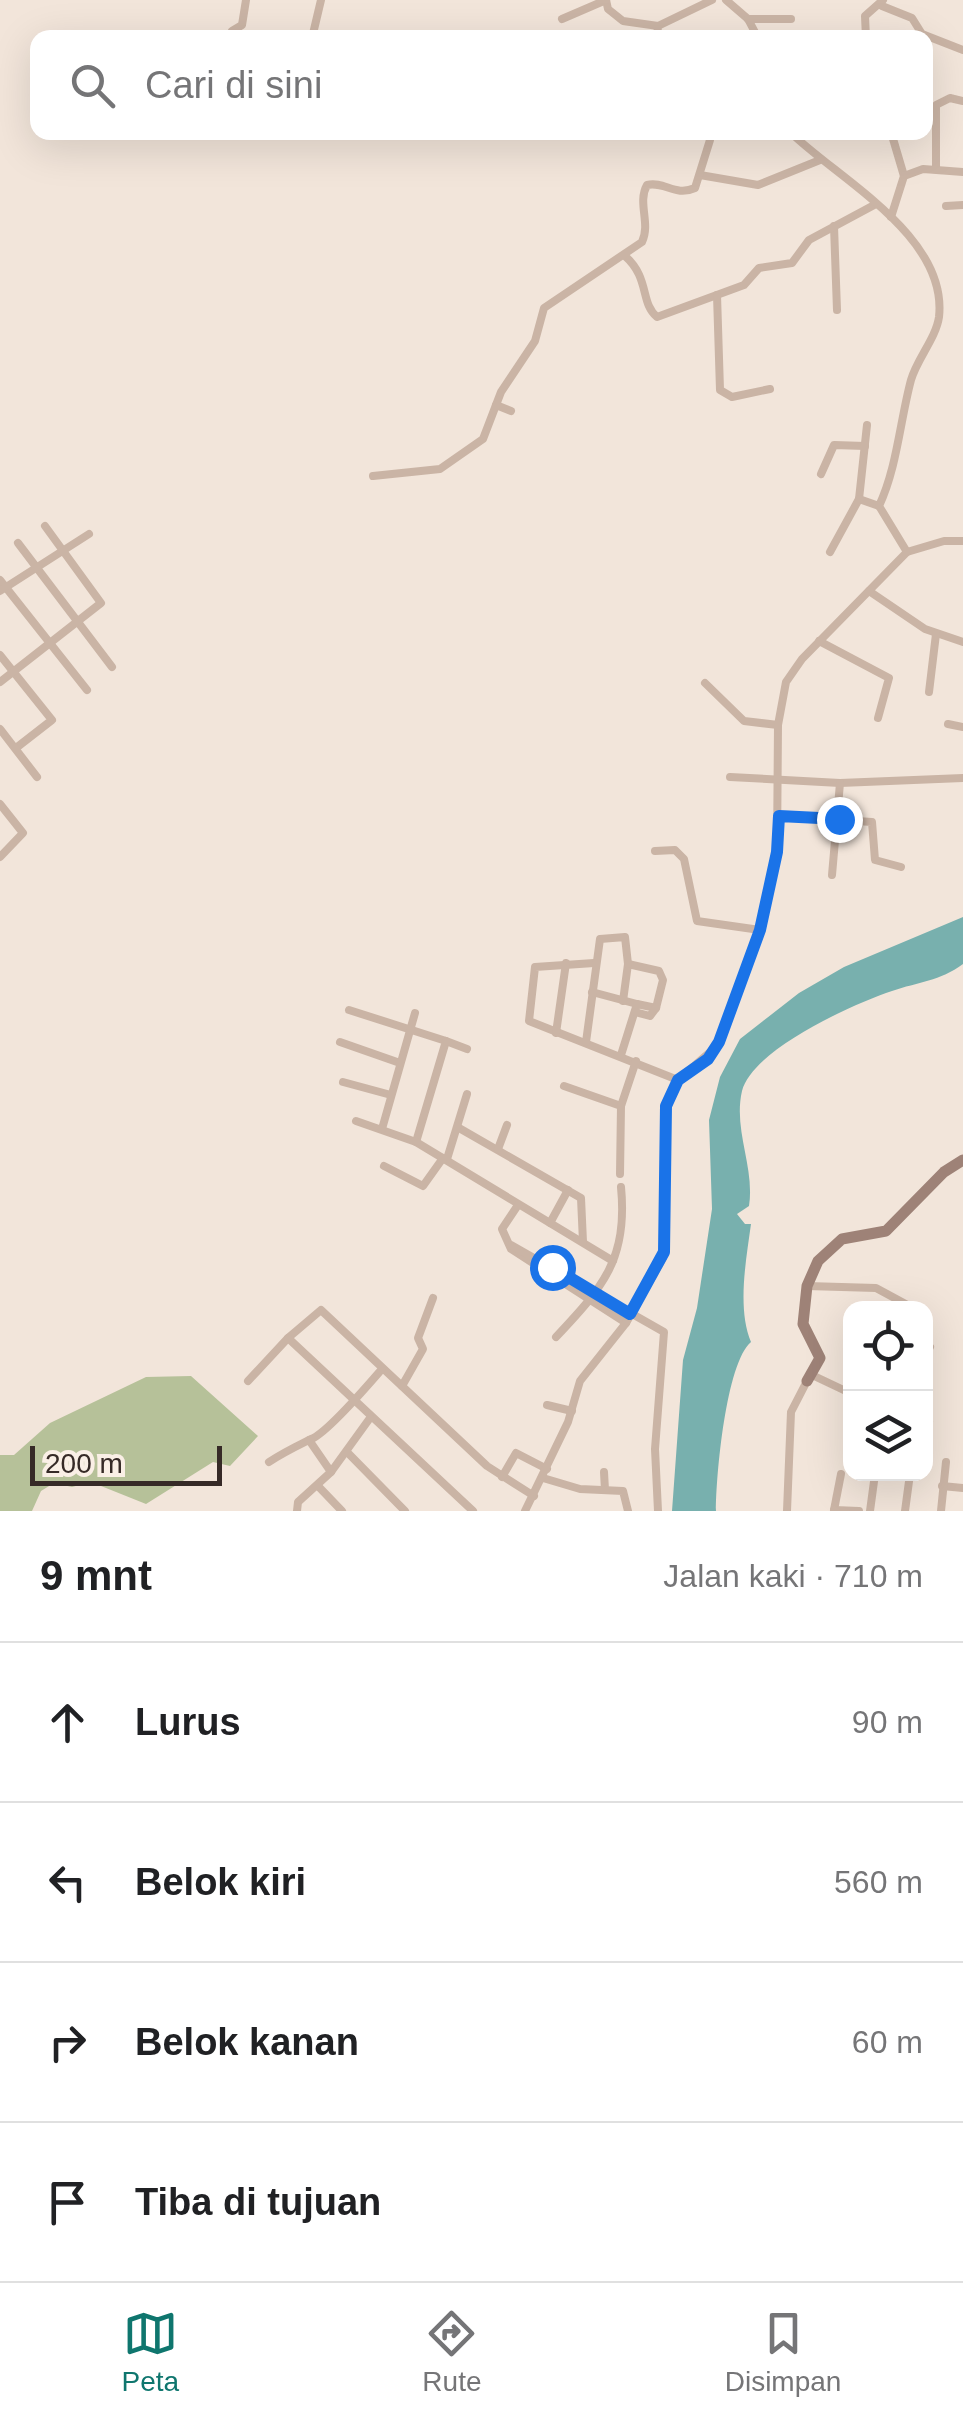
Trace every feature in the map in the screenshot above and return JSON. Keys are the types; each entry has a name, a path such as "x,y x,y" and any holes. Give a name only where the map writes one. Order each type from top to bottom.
{"street":[{"path":"234,30 242,25 246,0"},
{"path":"314,30 321,0"},
{"path":"562,19 606,0 608,8 623,21 658,26 712,0"},
{"path":"726,0 754,30"},
{"path":"866,30 866,16 882,3 912,18 920,30"},
{"path":"748,20 791,19"},
{"path":"658,26 658,30"},
{"path":"933,38 963,50"},
{"path":"936,169 936,105 950,98 963,101"},
{"path":"373,476 428,472 450,463 483,438 496,405 528,357 544,308 625,256 645,237 642,192 647,184 686,192 695,188 710,140"},
{"path":"799,140 891,217 928,267 939,320 914,372 879,506"},
{"path":"891,217 904,176 893,140"},
{"path":"700,175 758,186 820,160"},
{"path":"904,176 936,169 963,172"},
{"path":"625,256 640,270 648,307 657,317 744,285 759,268 792,262 809,240 876,204"},
{"path":"946,206 963,205"},
{"path":"834,226 837,310"},
{"path":"717,295 720,390 732,397 770,389"},
{"path":"496,405 511,412"},
{"path":"830,552 859,499 867,425"},
{"path":"821,474 834,445 865,446"},
{"path":"859,499 879,506 907,552"},
{"path":"0,682 100,603 45,526"},
{"path":"87,690 2,586 89,534"},
{"path":"526,1511 572,1411 584,1375 628,1318 664,1252 665,1113 678,1080 717,1046 760,930 777,852 778,725 789,677 907,552 944,541 963,541"},
{"path":"18,543 112,667"},
{"path":"869,592 936,634 963,642"},
{"path":"929,692 936,634"},
{"path":"819,641 889,678 878,718"},
{"path":"0,654 52,720 16,748"},
{"path":"705,682 744,721 778,725"},
{"path":"948,724 963,727"},
{"path":"2,735 37,777"},
{"path":"730,777 777,776 840,783 963,778"},
{"path":"832,875 840,783"},
{"path":"0,804 22,834 0,857"},
{"path":"779,816 872,822 875,860 901,868"},
{"path":"655,852 675,850 684,859 697,921 760,930"},
{"path":"586,1042 600,939 615,936 627,940 623,1001"},
{"path":"556,1033 566,963"},
{"path":"594,963 538,965 532,974 529,1021 621,1054 678,1080"},
{"path":"592,992 623,1001 650,1016 656,1008 661,972 628,964"},
{"path":"621,1054 636,1008"},
{"path":"349,1010 467,1049"},
{"path":"382,1130 415,1013"},
{"path":"416,1142 446,1041"},
{"path":"340,1042 400,1063"},
{"path":"620,1174 621,1106 636,1061"},
{"path":"343,1082 391,1095"},
{"path":"564,1086 621,1106"},
{"path":"384,1166 423,1186 445,1159 466,1094"},
{"path":"356,1122 416,1142 614,1260"},
{"path":"498,1149 507,1125"},
{"path":"458,1128 582,1201 583,1242"},
{"path":"787,1511 791,1412 820,1355 803,1328 807,1286 818,1261 836,1242 886,1231 962,1163"},
{"path":"556,1337 594,1295 614,1260 624,1234 621,1187"},
{"path":"550,1223 568,1190"},
{"path":"518,1205 502,1229 512,1250 628,1318 660,1328 666,1343 656,1432 658,1511"},
{"path":"807,1286 876,1288 900,1301"},
{"path":"402,1386 423,1349 418,1338 433,1298"},
{"path":"248,1381 288,1338 322,1310 375,1359 381,1370 502,1476 534,1496"},
{"path":"288,1338 353,1403 473,1511"},
{"path":"269,1462 300,1440 309,1440 353,1403 381,1370"},
{"path":"810,1378 845,1391"},
{"path":"547,1406 572,1411"},
{"path":"297,1511 298,1502 332,1472 370,1418"},
{"path":"309,1440 332,1472"},
{"path":"347,1452 405,1511"},
{"path":"502,1476 516,1452 545,1473 580,1489 626,1494 628,1511"},
{"path":"941,1511 946,1462"},
{"path":"604,1472 605,1490"},
{"path":"841,1474 832,1510 859,1511"},
{"path":"870,1511 874,1481"},
{"path":"904,1511 909,1481"},
{"path":"318,1486 342,1511"},
{"path":"942,1486 963,1488"}],"green space":[{"path":"191,1376 258,1436 230,1466 213,1462 146,1504 91,1482 72,1487 54,1483 41,1491 32,1511 0,1511 0,1455 14,1455 50,1423 146,1377"}],"water":[{"path":"963,917 963,964 937,978 854,1006 806,1030 765,1059 742,1091 740,1120 750,1191 749,1206 737,1214 745,1224 751,1224 744,1315 751,1342 742,1354 729,1395 720,1448 716,1511 672,1511 683,1360 697,1308 712,1209 709,1120 720,1077 740,1039 799,993 844,967"}],"route":[{"path":"552,1267 630,1314 658,1270 664,1252 666,1106 678,1080 708,1059 719,1042 729,1005 760,930 777,852 779,816 839,819"}]}
